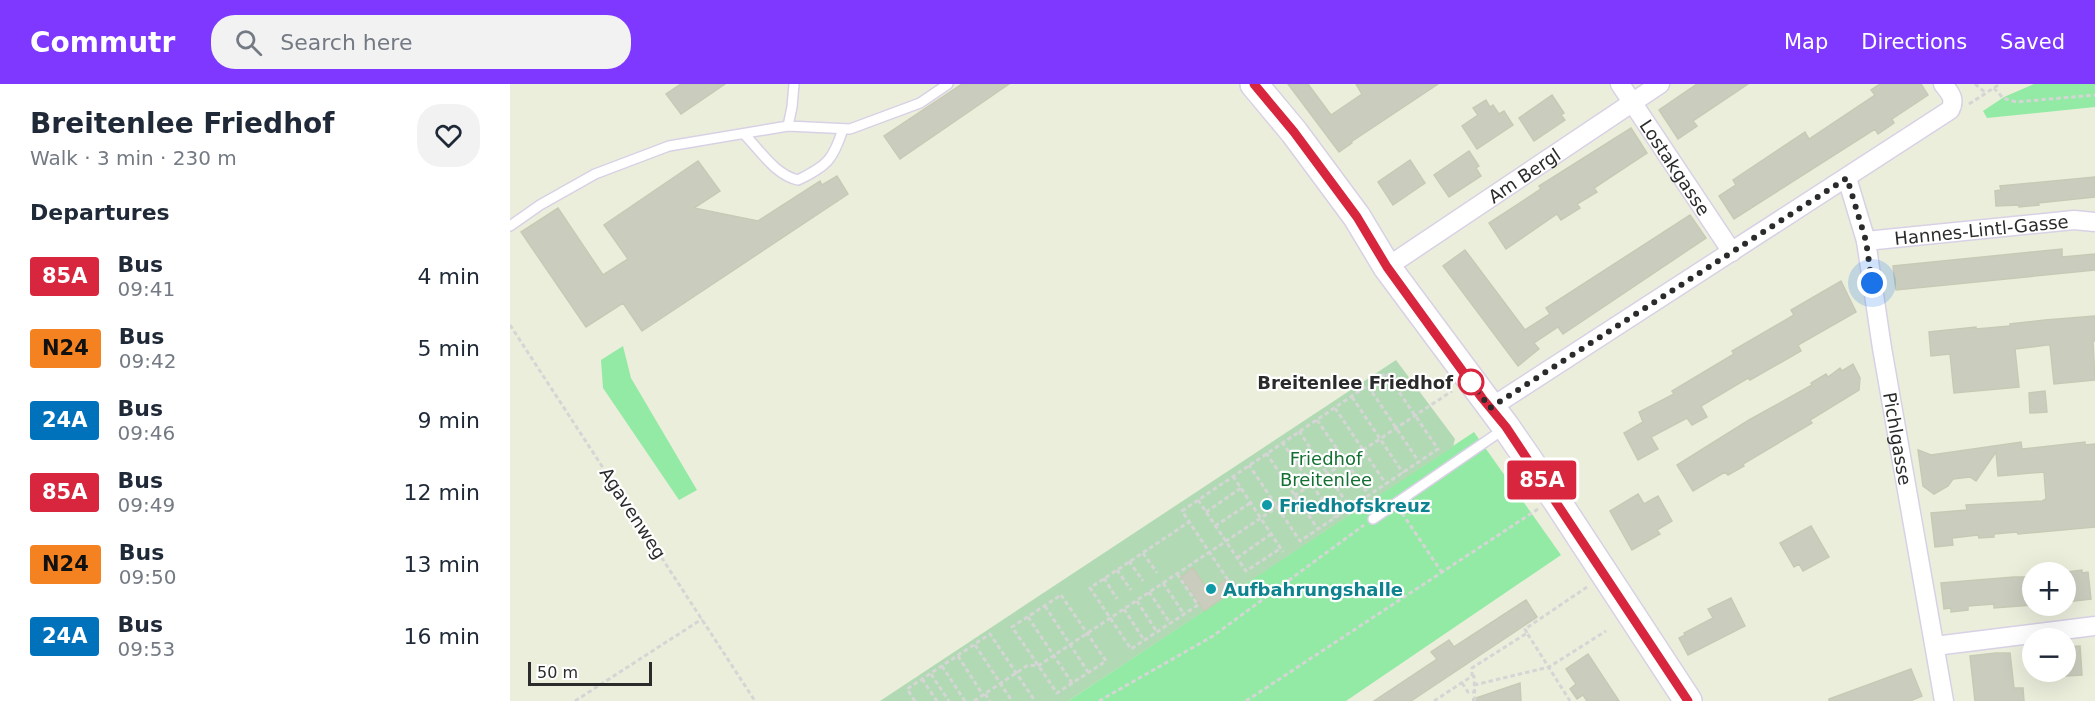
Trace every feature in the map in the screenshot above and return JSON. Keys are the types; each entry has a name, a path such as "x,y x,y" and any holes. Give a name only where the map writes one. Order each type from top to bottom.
{"main road":[{"path":"1254,84 1294,132 1357,217 1387,267 1561,507 1688,701"}],"street":[{"name":"Lostakgasse","path":"1620,84 1732,252"},
{"name":"Am Bergl","path":"1387,267 1660,84"},
{"path":"1498,418 1732,252 1950,110 1954,104 1953,98 1943,84"},
{"name":"Pichlgasse","path":"1847,178 1866,241 1882,348 1944,701"},
{"name":"Hannes-Lintl-Gasse","path":"1866,241 2074,220 2095,222"},
{"path":"1935,646 2095,626"}],"lane":[{"path":"788,126 794,84"},
{"path":"510,226 540,205 595,174 669,146 788,126 850,129 920,103 948,84"},
{"path":"744,134 779,171 788,178 798,180 819,170 835,154 843,129"},
{"path":"1372,519 1395,503 1498,418"}],"path":[{"path":"1975,84 1986,93"},
{"path":"1950,110 1961,109 2000,84"},
{"path":"1994,88 2003,98 2016,102 2095,95"},
{"name":"Agavenweg","path":"510,325 755,701"},
{"path":"1233,586 1182,510 1282,442 1386,373 1438,449 1300,541 1249,465"},
{"path":"1368,386 1419,462"},
{"path":"974,701 1028,665 1038,666 1452,391"},
{"path":"1352,396 1403,472"},
{"path":"1335,408 1386,484"},
{"path":"1317,420 1369,495"},
{"path":"1299,431 1350,508"},
{"path":"1282,442 1335,518"},
{"path":"1266,453 1318,529"},
{"path":"1232,476 1283,552"},
{"path":"1206,512 1241,488"},
{"path":"1198,500 1246,572 1281,548"},
{"path":"1215,526 1250,502"},
{"path":"1395,503 1441,571"},
{"path":"1246,701 1542,506"},
{"path":"1099,701 1213,636 1372,519"},
{"path":"1177,574 1198,605 1131,649 1090,588 1189,522"},
{"path":"1237,558 1271,534"},
{"path":"1143,553 1157,573"},
{"path":"1129,561 1143,581"},
{"path":"1117,570 1131,590"},
{"path":"1104,579 1117,599"},
{"path":"1163,583 1184,614"},
{"path":"1570,701 1525,629 1587,587"},
{"path":"1149,592 1170,623"},
{"path":"1061,595 1106,661 1057,693 1012,627 1028,617 1061,595"},
{"path":"1137,600 1157,632"},
{"path":"1045,606 1088,672"},
{"path":"1124,609 1144,640"},
{"path":"1028,617 1072,683"},
{"path":"575,701 702,619"},
{"path":"1474,685 1549,667 1606,631"},
{"path":"1475,701 1472,668 1527,633"},
{"path":"915,701 908,689 990,634 1035,701"},
{"path":"975,644 1012,701"},
{"path":"957,656 990,701"},
{"path":"942,666 965,701"},
{"path":"931,674 949,701"},
{"path":"1434,701 1472,676"},
{"path":"922,679 937,701"},
{"path":"1462,683 1468,692 1475,692"}],"green space":[{"path":"2034,84 2095,84 2095,107 1987,118 1983,111 2004,97"},
{"path":"623,346 631,378 697,490 679,500 603,388 601,360"},
{"name":"Friedhof Breitenlee","path":"1396,360 1455,439 1453,447 1068,701 880,701"},
{"path":"1474,432 1561,555 1346,701 1068,701"}],"building":[{"path":"681,84 725,84 681,114 666,94"},
{"path":"962,84 1009,84 900,159 884,136"},
{"path":"1288,84 1308,84 1331,115 1362,94 1356,84 1438,84 1339,152"},
{"path":"1697,84 1748,84 1693,121 1697,126 1678,139 1659,110"},
{"path":"1880,84 1921,84 1928,95 1892,119 1894,123 1878,134 1875,129 1734,219 1719,196 1736,185 1733,180 1805,132 1809,139 1875,95 1871,90"},
{"path":"1552,95 1564,113 1561,115 1565,120 1534,141 1519,118"},
{"path":"1486,100 1490,107 1493,105 1499,114 1504,111 1513,125 1477,149 1462,126 1478,115 1473,108"},
{"path":"1631,128 1647,153 1594,188 1597,192 1577,204 1580,208 1561,220 1557,214 1506,249 1489,223 1541,189 1539,186"},
{"path":"1469,151 1479,166 1476,168 1481,176 1449,197 1434,175"},
{"path":"1410,160 1425,183 1393,205 1378,182"},
{"path":"698,161 720,191 694,208 758,221 820,181 822,185 837,176 848,194 642,331 623,303 586,327 521,232 558,208 603,275 628,259 604,225"},
{"path":"2095,177 2095,197 2019,207 2019,205 1996,206 1995,191 2001,190 2000,186"},
{"path":"1690,215 1706,238 1563,334 1558,327 1534,343 1539,349 1518,366 1443,266 1465,250 1525,330 1550,314 1546,308"},
{"path":"2062,249 2062,257 2095,254 2095,270 1896,290 1893,266"},
{"path":"1841,281 1856,312 1798,345 1801,351 1750,380 1748,378 1701,406 1707,417 1692,425 1687,418 1651,437 1658,449 1638,460 1624,433 1643,422 1639,412 1674,394 1672,391 1734,354 1732,351 1794,315 1791,310"},
{"path":"2095,316 2095,341 2093,341 2095,380 2054,384 2050,345 2047,345 2015,349 2019,387 1954,393 1950,354 1931,356 1929,332"},
{"path":"1853,364 1860,378 1859,390 1810,420 1812,423 1743,464 1744,466 1728,475 1725,472 1693,491 1677,465 1749,420 1812,385 1811,383 1826,374 1828,377 1840,368 1842,371"},
{"path":"2045,391 2047,412 2030,413 2029,393"},
{"path":"2021,442 2022,449 2085,442 2085,445 2095,444 2095,527 1994,534 1994,537 1979,538 1978,535 1952,538 1953,545 1935,547 1931,513 1967,510 1966,505 2042,501 2046,499 2044,472 1998,476 1996,452 1976,481 1970,477 1953,479 1948,486 1934,494 1923,486 1918,450 1931,455"},
{"path":"1638,494 1644,504 1658,496 1672,521 1657,530 1660,534 1632,550 1610,511"},
{"path":"1811,526 1829,557 1803,571 1799,564 1794,567 1780,543"},
{"name":"Aufbahrungshalle","path":"1193,568 1209,592 1226,579 1234,590 1204,611 1181,577"},
{"path":"2076,571 2088,572 2091,599 2076,601"},
{"path":"2022,577 2022,606 1994,608 1994,604 1968,606 1968,610 1951,612 1951,608 1944,609 1941,583"},
{"path":"1731,598 1745,626 1688,655 1679,638 1713,618 1708,609"},
{"path":"1526,600 1537,617 1411,701 1374,701 1437,659 1431,652 1449,640 1454,647"},
{"path":"2076,646 2080,646 2082,675 2076,675"},
{"path":"2010,653 2014,688 2023,688 2024,701 1975,701 1970,656"},
{"path":"1588,654 1619,701 1587,701 1583,695 1577,699 1570,689 1576,684 1566,669"},
{"path":"1911,669 1922,696 1910,701 1829,701 1829,699"},
{"path":"1520,683 1521,701 1473,701 1473,699"}],"bus line":[{"name":"85A","path":"1254,84 1294,132 1357,217 1387,267 1482,398 1506,427 1688,701"}],"place":[{"name":"Breitenlee Friedhof","path":"1471,382"},
{"name":"Friedhofskreuz","path":"1267,505"},
{"name":"Aufbahrungshalle","path":"1211,589"}],"route":[{"path":"1471,382 1468,378 1490,408 1847,178 1866,241 1872,283"}]}
